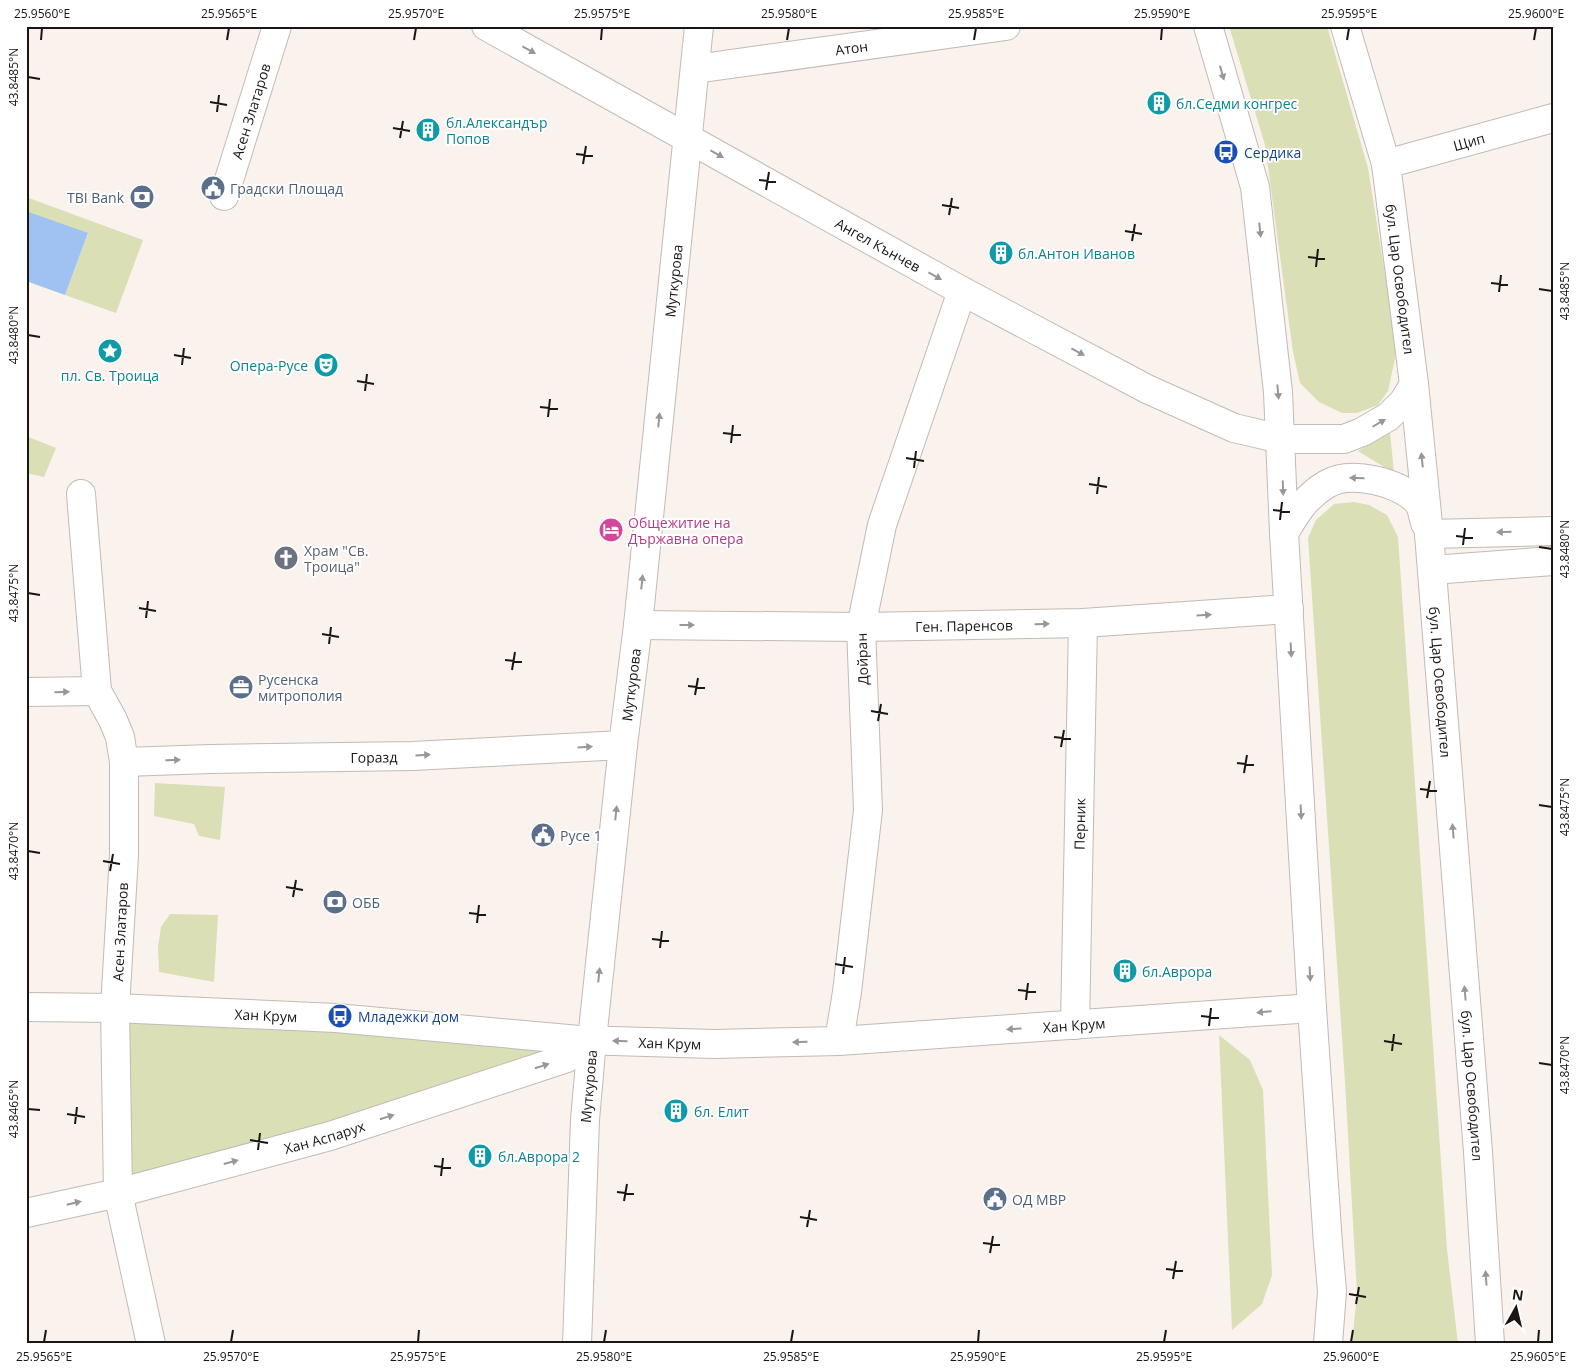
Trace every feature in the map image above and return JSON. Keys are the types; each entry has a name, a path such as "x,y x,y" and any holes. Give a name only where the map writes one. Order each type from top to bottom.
{"street":[{"name":"Асен Златаров","path":"224,196 277,26"},
{"name":"Ангел Кънчев","path":"486,26 962,291 1147,389 1234,428 1281,439 1344,439 1362,432 1388,417 1404,401 1414,384"},
{"name":"Муткурова","path":"577,1344 586,1120 586,1040 638,625 699,26"},
{"name":"Атон","path":"695,68 1006,26"},
{"path":"1208,26 1256,186 1278,387 1284,533 1312,1008 1332,1291 1328,1344"},
{"name":"бул. Цар Освободител","path":"1345,26 1386,164 1414,384 1432,570 1478,1152 1490,1344"},
{"name":"Щип","path":"1386,164 1553,118"},
{"name":"Дойран","path":"839,1041 847,992 868,810 860,627 882,525 962,291"},
{"path":"1284,533 1300,506 1328,483 1342,478 1368,478 1401,489 1418,502 1429,534 1553,531"},
{"name":"Асен Златаров","path":"80,494 97,691 120,737 124,762 124,854 115,1008 118,1193 151,1344"},
{"path":"1432,570 1553,561"},
{"name":"Ген. Паренсов","path":"638,625 860,627 1083,623 1289,609"},
{"name":"Перник","path":"1074,1025 1083,623"},
{"path":"26,692 97,691"},
{"name":"Горазд","path":"124,762 413,756 623,745"},
{"name":"Хан Крум","path":"26,1007 115,1008 336,1018 586,1040 714,1044 839,1041 1312,1008"},
{"name":"Хан Аспарух","path":"26,1213 118,1193 330,1136 567,1058 586,1040"}],"green space":[{"path":"1229,26 1327,26 1368,168 1397,349 1388,391 1378,405 1357,413 1342,413 1319,402 1300,383 1293,352 1265,145"},
{"path":"26,197 143,240 116,313 65,295 88,234 26,211"},
{"path":"1390,432 1394,473 1358,451"},
{"path":"26,436 56,448 44,477 26,473"},
{"path":"1354,502 1369,505 1387,515 1398,537 1447,1249 1458,1344 1352,1344 1357,1293 1345,1082 1308,538 1316,520 1334,504"},
{"path":"155,783 225,787 220,840 199,836 194,824 154,816"},
{"path":"170,914 218,915 214,982 159,972 158,947 161,927"},
{"path":"115,1008 592,1040 118,1193"},
{"path":"1219,1035 1250,1060 1263,1090 1272,1275 1262,1304 1232,1330"}],"water":[{"path":"26,211 88,233 65,295 26,281"}],"place":[{"name":"бл.Седми конгрес","path":"1159,103"},
{"name":"бл.Александър Попов","path":"428,130"},
{"name":"Сердика","path":"1226,152"},
{"name":"Градски Площад","path":"213,188"},
{"name":"TBI Bank","path":"142,197"},
{"name":"бл.Антон Иванов","path":"1001,253"},
{"name":"пл. Св. Троица","path":"110,351"},
{"name":"Опера-Русе","path":"326,365"},
{"name":"Общежитие на Държавна опера","path":"611,530"},
{"name":"Храм \"Св. Троица\"","path":"286,558"},
{"name":"Русенска митрополия","path":"241,687"},
{"name":"Русе 1","path":"543,835"},
{"name":"ОББ","path":"335,902"},
{"name":"бл.Аврора","path":"1125,971"},
{"name":"Младежки дом","path":"340,1016"},
{"name":"бл. Елит","path":"676,1111"},
{"name":"бл.Аврора 2","path":"480,1156"},
{"name":"ОД МВР","path":"995,1199"}]}
